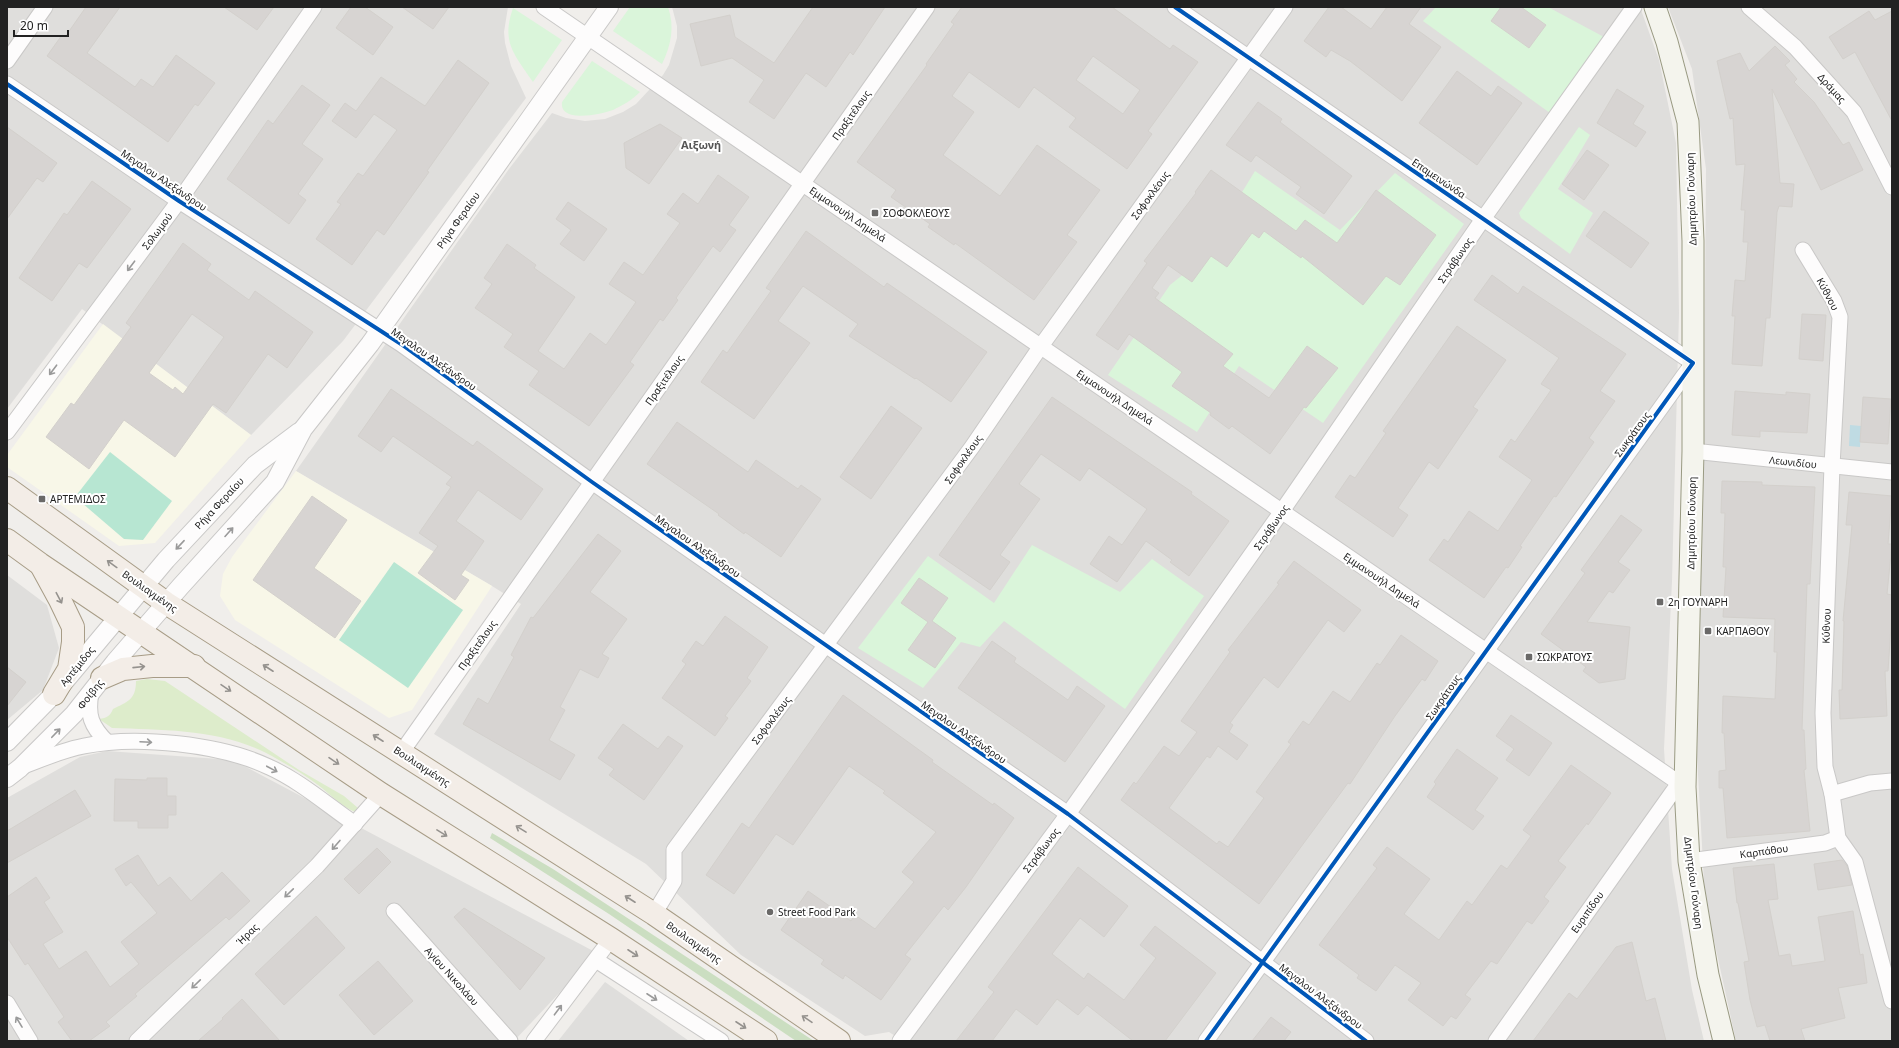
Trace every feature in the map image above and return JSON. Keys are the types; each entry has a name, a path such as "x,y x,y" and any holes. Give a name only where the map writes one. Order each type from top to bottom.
{"main road":[{"name":"Δημητρίου Γούναρη","path":"1655,7 1667,42 1688,122 1694,240 1693,451 1682,785 1689,861 1708,975 1724,1041"},
{"name":"Βουλιαγμένης","path":"7,488 166,603 654,914 839,1041"},
{"path":"7,540 40,564 194,666 381,794 611,939 766,1041"},
{"path":"40,564 73,627 73,642 69,669 54,694"},
{"path":"97,685 123,669 152,666 194,666"}],"street":[{"path":"7,61 45,7"},
{"name":"Σολωμού","path":"7,432 179,201 314,7"},
{"name":"Εμμανουήλ Δημελά","path":"544,7 589,36 1682,785"},
{"name":"Ρήγα Φεραίου","path":"166,603 275,482 303,429 380,330 609,7"},
{"name":"Πραξιτέλους","path":"401,753 927,7"},
{"name":"Επαμεινώνδα","path":"1175,7 1693,363"},
{"name":"Σοφοκλέους","path":"654,914 674,881 674,850 827,646 972,447 1041,346 1285,7"},
{"name":"Στράβωνος","path":"900,1041 1068,814 1282,511 1483,219 1634,7"},
{"name":"Δράμας","path":"1750,7 1795,47 1854,112 1892,187"},
{"name":"Μεγαλου Αλεξάνδρου","path":"7,84 179,201 380,330 592,482 1068,814 1366,1041"},
{"name":"Κύθνου","path":"1803,250 1834,301 1840,317 1832,466 1823,713 1825,767 1832,794 1838,838 1855,862 1892,1001"},
{"name":"Σωκράτους","path":"1206,1041 1693,363"},
{"name":"Ρήγα Φεραίου","path":"143,587 166,560 255,465 303,429"},
{"name":"Λεωνιδίου","path":"1693,451 1892,472"},
{"name":"Αρτέμιδος","path":"7,742 54,694 143,587"},
{"name":"Φοίβης","path":"14,773 74,714 166,603"},
{"path":"97,685 89,706 91,720 97,732 107,742"},
{"path":"14,773 62,751 107,742 174,744 221,750 270,767 296,782 354,824"},
{"path":"1832,794 1870,783 1892,781"},
{"name":"Ευριπίδου","path":"1496,1041 1682,785"},
{"name":"Ήρας","path":"137,1041 317,866 381,794"},
{"name":"Καρπάθου","path":"1689,861 1825,843 1838,838"},
{"name":"Αγίου Νικολάου","path":"394,911 510,1041"},
{"path":"534,1041 611,939"},
{"path":"596,960 721,1041"},
{"path":"7,1002 30,1041"}],"shaded area":[{"path":"7,7 508,7 504,32 505,43 511,66 526,98 343,341 251,435 82,309 7,409"},
{"path":"672,7 1640,7 1659,60 1676,143 1679,313 1672,581 1664,749 1672,869 1692,990 1704,1041 903,1041 889,1032 865,1036 741,955 646,864 434,734 521,604 296,471 509,169 552,113 566,118 585,121 605,119 623,112 636,104 663,75 669,65 677,38 677,26"},
{"path":"1668,7 1892,7 1892,1041 1736,1041 1705,899 1697,756 1704,438 1706,169 1692,69"},
{"path":"103,324 251,435 155,543 119,546 7,467 7,455"},
{"path":"296,471 492,586 412,710 389,718 235,620 220,596 223,574 232,557"},
{"path":"7,575 47,605 59,648 43,690 7,720"},
{"path":"107,751 233,760 597,953 514,1041 7,1041 7,798 80,757"},
{"path":"605,982 689,1041 558,1041"}],"green space":[{"path":"630,7 668,7 672,29 668,50 662,64 613,31"},
{"path":"1436,7 1548,7 1604,37 1550,113 1423,21"},
{"path":"513,8 562,40 533,82 511,47 508,30"},
{"path":"592,61 640,92 624,104 608,112 582,116 567,113 563,109 562,102"},
{"path":"1579,127 1590,135 1558,189 1593,213 1570,254 1521,218 1519,213"},
{"path":"1255,171 1340,230 1395,173 1464,224 1323,423 1239,366 1197,432 1108,375 1170,285 1200,261"},
{"path":"110,452 172,501 143,540 124,539 75,497"},
{"path":"1032,545 1120,592 1152,559 1204,596 1125,709 1004,621 980,647 961,642 923,688 858,648 928,556 994,603"},
{"path":"394,562 463,610 408,688 339,640"},
{"path":"147,679 165,681 299,770 344,796 358,808 355,812 340,803 313,781 293,768 258,749 238,742 197,733 154,729 112,728 99,719 108,716 113,709 130,700 136,687 136,681"},
{"path":"492,833 553,869 814,1041 796,1041 609,914 490,838"}],"water":[{"path":"1850,425 1861,426 1860,447 1849,446"}],"building":[{"path":"86,7 120,7 87,53 135,87 141,79 153,87 176,55 215,83 198,106 195,104 168,142 47,56 62,35 65,37"},
{"path":"224,7 274,7 257,30"},
{"path":"351,7 365,7 393,27 373,55 336,28"},
{"path":"402,7 449,7 433,29"},
{"path":"813,7 885,7 853,55 850,52 826,87 806,73 774,119 749,102 764,80 732,58 701,66 690,24 730,15 735,37 774,63"},
{"path":"962,7 1112,7 1170,49 1173,45 1198,62 1148,131 1152,134 1127,169 1069,127 1076,118 1034,87 1019,108 969,72 952,96 974,112 943,155 1000,196 1037,145 1100,190 1067,235 1077,242 1034,300 955,243 954,245 928,227 930,224 891,197 896,190 857,162 927,65 926,64 954,24 951,22","holes":["1093,56 1140,90 1123,114 1076,80"]},
{"path":"1329,7 1341,7 1371,29 1387,7 1421,7 1409,24 1441,47 1402,101 1350,61 1331,50 1326,57 1304,41"},
{"path":"1501,7 1521,7 1546,25 1529,48 1491,21"},
{"path":"1869,11 1875,20 1892,11 1892,121 1855,52 1843,59 1829,37"},
{"path":"1775,46 1790,61 1785,65 1797,79 1794,82 1814,102 1843,145 1849,142 1863,170 1821,190 1772,89 1780,183 1794,184 1792,207 1779,206 1777,212 1770,318 1766,318 1762,366 1732,364 1735,316 1732,316 1735,280 1745,281 1748,242 1743,242 1745,210 1741,210 1745,164 1736,165 1733,118 1730,119 1717,61 1740,53 1749,71"},
{"path":"458,60 489,83 427,171 429,172 384,235 377,230 352,265 316,239 341,204 337,202 358,173 363,176 397,130 374,114 356,138 332,121 345,103 356,111 381,77 425,106"},
{"path":"1457,71 1491,96 1498,86 1522,103 1477,165 1419,123"},
{"path":"302,85 330,105 302,144 323,159 298,194 306,200 289,224 227,179 268,120 273,124"},
{"path":"1617,89 1644,106 1633,124 1646,132 1636,147 1597,123"},
{"path":"1258,102 1282,119 1280,122 1352,176 1324,214 1296,194 1301,187 1256,155 1251,162 1226,145"},
{"path":"660,124 682,138 649,184 626,168 624,143"},
{"path":"7,127 57,163 43,182 37,178 7,219"},
{"path":"1587,150 1609,165 1584,200 1562,184"},
{"path":"1211,170 1296,231 1305,220 1337,243 1376,190 1436,235 1400,285 1386,276 1363,305 1302,256 1301,258 1264,231 1259,238 1252,233 1227,267 1211,256 1192,282 1168,265 1152,288 1159,293 1155,298 1233,354 1223,366 1269,398 1307,346 1338,368 1306,408 1304,407 1270,454 1232,426 1229,429 1210,415 1211,413 1172,386 1182,372 1129,334 1118,350 1096,335 1147,263 1144,261 1196,193 1195,192"},
{"path":"718,175 749,197 729,225 736,230 720,252 713,246 676,298 678,300 663,321 660,319 630,362 634,365 589,426 529,385 539,371 504,347 513,334 475,308 492,284 484,278 507,244 536,265 534,268 575,297 538,351 564,369 590,333 606,345 636,302 609,284 624,262 643,275 680,223 667,214 683,193 698,204"},
{"path":"92,181 131,209 87,268 79,263 52,301 19,278 64,213 67,215"},
{"path":"568,202 607,229 584,261 560,244 571,230 556,219"},
{"path":"1604,211 1649,243 1631,268 1586,236"},
{"path":"806,231 884,287 887,283 987,352 951,402 849,336 858,324 803,286 778,321 810,343 754,419 701,382 723,350 727,353 771,291 766,288"},
{"path":"183,243 211,264 207,270 249,300 255,291 313,332 287,368 268,354 226,413 213,404 175,457 124,420 89,469 46,437 71,403 74,405 131,327 126,323","holes":["192,314 224,337 183,394 175,387 173,390 149,373"]},
{"path":"1492,275 1518,294 1523,286 1626,354 1600,391 1615,401 1589,438 1594,442 1556,497 1554,496 1520,546 1522,547 1508,568 1506,567 1484,598 1429,560 1444,539 1448,542 1469,511 1498,531 1532,480 1499,457 1511,439 1515,442 1551,390 1541,384 1559,358 1474,300"},
{"path":"1802,314 1826,315 1823,361 1799,359"},
{"path":"1457,326 1506,360 1473,407 1478,410 1438,469 1429,462 1398,508 1408,515 1393,537 1335,497 1350,475 1355,478 1386,433 1383,431"},
{"path":"391,389 473,446 477,441 543,489 521,520 478,490 456,521 484,541 461,575 469,580 455,600 418,573 438,546 419,533 451,487 446,484 452,477 393,436 381,452 358,436"},
{"path":"1735,391 1786,395 1786,392 1810,394 1807,433 1760,431 1760,437 1732,435"},
{"path":"1052,397 1192,492 1191,494 1229,521 1189,576 1170,562 1172,560 1146,541 1117,582 1090,564 1109,536 1122,545 1147,509 1089,468 1080,481 1041,454 1019,484 1040,499 1000,555 1010,562 990,590 939,555"},
{"path":"1863,397 1891,399 1888,444 1860,442"},
{"path":"891,406 922,428 871,499 840,477"},
{"path":"677,422 748,472 756,460 798,489 801,485 821,499 781,557 745,532 744,534 718,515 719,514 647,464"},
{"path":"1722,481 1762,482 1762,485 1815,487 1810,584 1807,584 1802,730 1804,730 1806,769 1804,770 1810,831 1727,838 1723,788 1719,788 1719,771 1726,770 1724,733 1722,733 1723,696 1775,699 1777,652 1774,652 1775,619 1723,617 1726,567 1723,567 1725,513 1721,513"},
{"path":"1849,492 1892,496 1888,544 1892,544 1887,594 1892,595 1892,612 1888,671 1885,671 1887,716 1840,719 1839,690 1842,690 1843,621 1852,525 1846,525"},
{"path":"312,496 347,520 314,568 361,601 335,638 253,580"},
{"path":"1621,515 1642,530 1618,562 1630,570 1613,593 1609,591 1587,622 1630,627 1625,679 1599,683 1583,671 1586,667 1541,634 1585,573 1581,570"},
{"path":"598,534 621,551 590,592 627,619 602,654 609,658 598,678 580,669 560,707 565,710 549,740 575,755 560,780 463,724 478,698 488,704 514,657 511,655 531,617 533,618"},
{"path":"1294,561 1361,610 1344,632 1328,620 1278,688 1264,677 1230,723 1233,725 1229,732 1248,745 1237,760 1218,746 1210,758 1207,756 1169,808 1217,844 1219,841 1228,847 1264,798 1256,792 1291,744 1288,742 1303,721 1309,725 1333,691 1350,702 1377,663 1380,665 1401,635 1438,661 1425,681 1422,679 1395,716 1350,784 1348,783 1259,904 1121,800 1134,782 1136,784 1164,746 1179,756 1197,732 1181,721 1230,652 1228,650 1279,584 1277,583"},
{"path":"919,578 948,598 932,621 956,638 935,668 908,650 928,622 901,603"},
{"path":"725,616 768,647 747,678 751,681 725,716 728,718 715,736 662,698 686,664 682,661 696,641 703,646"},
{"path":"992,641 1016,658 1014,662 1068,700 1077,686 1105,706 1065,762 958,688"},
{"path":"7,667 26,682 7,706"},
{"path":"843,695 933,760 932,762 1014,818 966,887 948,910 944,906 905,955 911,959 881,1000 845,975 843,979 821,964 824,960 781,930 808,891 851,921 855,915 875,929 914,882 902,872 936,832 883,793 885,791 849,766 793,845 776,834 734,894 706,875 742,823 749,828"},
{"path":"1511,715 1552,743 1529,776 1506,760 1514,749 1496,736"},
{"path":"623,724 658,749 668,736 683,746 644,800 609,775 614,769 598,758"},
{"path":"1457,749 1498,778 1475,810 1484,816 1473,830 1427,797 1436,784 1434,782"},
{"path":"1571,765 1611,793 1588,825 1587,823 1558,861 1566,867 1544,897 1549,901 1532,924 1527,921 1497,964 1491,961 1465,995 1471,999 1456,1019 1451,1016 1443,1026 1408,1000 1421,983 1395,965 1376,991 1357,978 1359,975 1319,945 1377,868 1373,865 1387,847 1430,879 1404,914 1439,940 1467,901 1472,905 1501,865 1507,869 1531,836 1523,830"},
{"path":"147,778 167,778 167,796 176,796 176,815 168,815 168,828 138,828 138,821 114,821 115,779 147,780"},
{"path":"75,790 91,816 7,863 7,831"},
{"path":"377,848 391,862 359,894 344,879"},
{"path":"138,855 158,886 170,877 191,901 222,872 250,901 229,920 226,917 135,994 137,996 106,1022 110,1026 89,1041 72,1041 58,1022 64,1017 28,963 25,965 7,937 7,897 36,877 50,898 44,902 63,932 43,944 59,969 86,951 110,987 139,964 121,942 157,913 131,882 126,886 115,869"},
{"path":"1842,860 1847,866 1852,885 1818,890 1814,864"},
{"path":"1774,864 1778,899 1768,900 1779,956 1790,954 1792,966 1825,961 1818,917 1853,911 1860,955 1863,954 1867,983 1838,988 1845,1018 1801,1029 1805,1041 1770,1041 1765,1025 1757,1027 1750,1000 1744,962 1749,961 1737,903 1733,868"},
{"path":"1078,867 1128,906 1104,937 1080,918 1052,954 1084,979 1088,973 1124,1000 1156,958 1140,945 1155,926 1216,973 1165,1041 1133,1041 1087,1005 1078,1015 1057,999 1037,1025 1016,1009 992,1041 956,1041 994,992 988,987"},
{"path":"464,908 545,958 520,990 454,917"},
{"path":"316,916 345,948 284,1005 255,974"},
{"path":"1632,942 1646,1001 1655,998 1666,1041 1533,1041 1569,993 1577,999 1616,947"},
{"path":"378,961 413,1001 374,1035 339,995"},
{"path":"242,999 280,1041 198,1041 223,1019 222,1018"},
{"path":"1271,1017 1291,1032 1284,1041 1252,1041"}],"cycle path":[{"path":"1175,7 1693,363 1206,1041"},
{"path":"7,84 179,201 401,344 592,482 1068,814 1366,1041"}],"place":[{"name":"ΣΟΦΟΚΛΕΟΥΣ","path":"875,213"},
{"name":"ΑΡΤΕΜΙΔΟΣ","path":"42,499"},
{"name":"2η ΓΟΥΝΑΡΗ","path":"1660,602"},
{"name":"ΚΑΡΠΑΘΟΥ","path":"1708,631"},
{"name":"ΣΩΚΡΑΤΟΥΣ","path":"1529,657"},
{"name":"Street Food Park","path":"770,912"}],"district":[{"name":"Αιξωνή","path":"701,145"}]}
